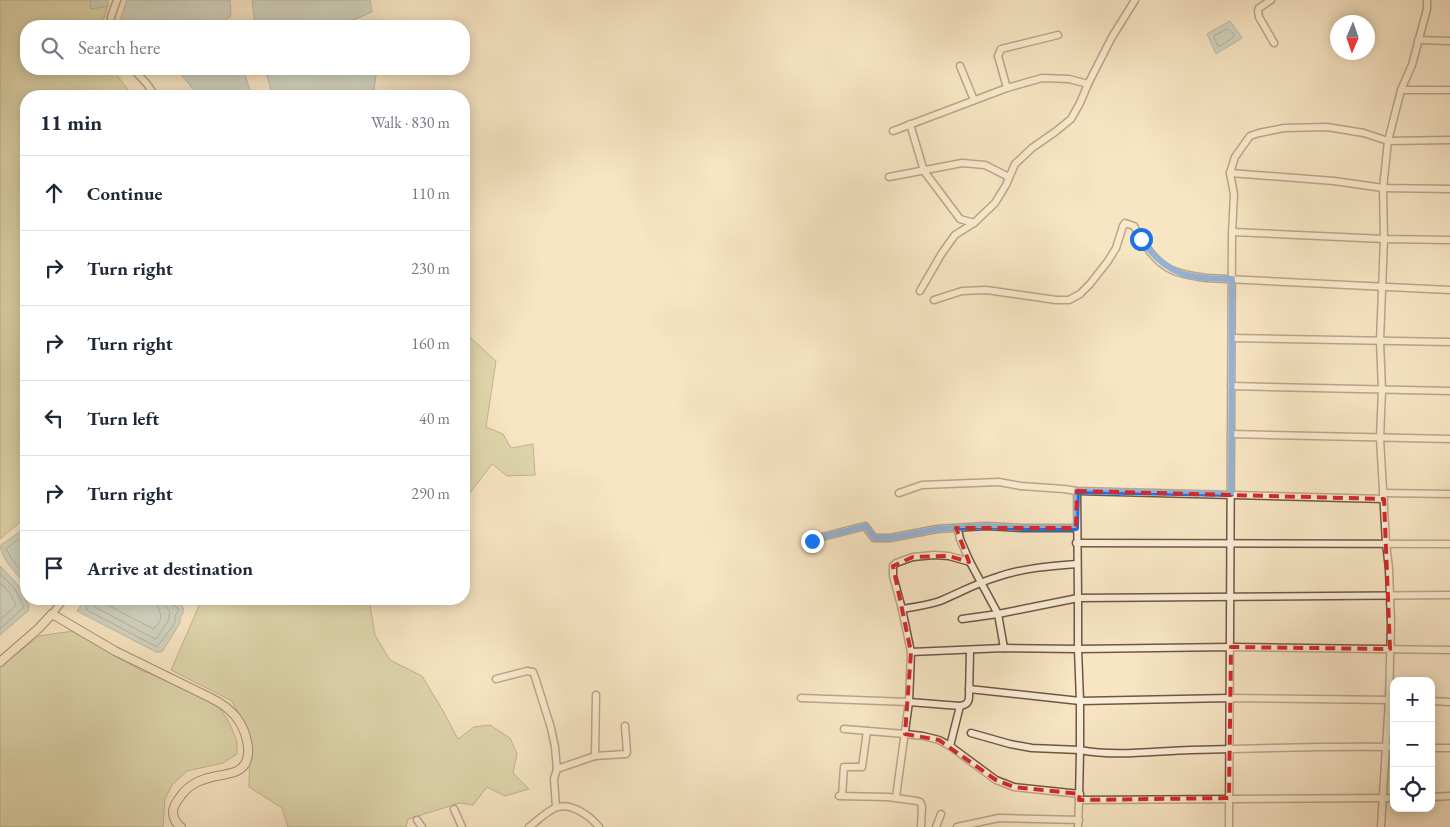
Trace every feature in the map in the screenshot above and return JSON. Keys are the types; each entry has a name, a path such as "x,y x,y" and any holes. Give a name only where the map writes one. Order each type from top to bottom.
{"main road":[{"path":"0,662 52,614 115,651 227,707 243,728 249,750 247,760 243,767 236,772 206,778 184,790 174,804 173,812 177,824 181,827"}],"street":[{"path":"111,20 117,0"},
{"path":"1126,14 1128,0"},
{"path":"920,291 954,235 974,223 995,202 1015,164 1032,148 1071,119 1112,37 1135,0"},
{"path":"1271,0 1259,8 1258,11 1259,17 1274,44"},
{"path":"1391,677 1391,595 1380,438 1382,390 1380,341 1381,287 1384,239 1383,188 1388,140 1400,90 1412,65 1427,9 1427,0"},
{"path":"1007,88 998,56 1000,50 1058,35"},
{"path":"1418,40 1450,41"},
{"path":"960,66 974,100"},
{"path":"139,75 150,90"},
{"path":"893,130 1007,88 1042,78 1069,79 1088,84"},
{"path":"1400,90 1450,90"},
{"path":"910,124 924,171 960,219 974,223"},
{"path":"1229,827 1232,232 1234,194 1230,173 1235,157 1250,136 1284,128 1327,127 1364,133 1388,140 1450,140"},
{"path":"889,177 962,163 972,163 985,165 1009,177"},
{"path":"1230,173 1383,188 1450,189"},
{"path":"934,300 962,291 986,290 1056,300 1069,300 1080,294 1108,261 1116,248 1125,223 1134,226 1149,251 1170,269 1184,274 1206,278 1450,290"},
{"path":"1232,232 1450,240"},
{"path":"1232,338 1450,342"},
{"path":"1231,386 1450,391"},
{"path":"1231,434 1450,439"},
{"path":"899,493 922,485 999,482 1020,486 1064,488 1077,491 1384,496 1450,494"},
{"path":"957,827 1000,818 1078,824 1080,797 1080,701 1076,543 1077,491"},
{"path":"812,541 866,526 874,538 890,538 937,529 986,526 1076,528"},
{"path":"956,528 970,562 998,614 1004,648"},
{"path":"1076,543 1450,544"},
{"path":"896,797 906,734 911,652 892,570 896,563 913,557 950,556 970,562"},
{"path":"902,609 939,601 981,582 1019,570 1077,564"},
{"path":"962,619 1078,598 1450,595"},
{"path":"52,614 59,605"},
{"path":"911,652 1004,648 1231,647 1450,650"},
{"path":"801,698 965,705 968,702 970,650"},
{"path":"496,679 527,671 532,672 535,677 555,747 557,769 554,779 556,807"},
{"path":"969,688 1080,701 1230,698 1390,700"},
{"path":"595,756 596,695"},
{"path":"1435,701 1450,702"},
{"path":"950,746 960,706"},
{"path":"557,769 595,756 626,754 625,726"},
{"path":"844,729 924,736 939,740 996,780 1014,787 1080,797 1390,798"},
{"path":"867,731 862,767 844,767 840,796 896,797 920,802 922,806 921,827"},
{"path":"971,733 1032,748 1113,753 1229,748 1390,747 1381,827"},
{"path":"1435,748 1450,748"},
{"path":"1435,797 1450,796"},
{"path":"529,827 556,807 569,807 580,810 599,827"},
{"path":"454,809 462,827"},
{"path":"936,827 941,814"},
{"path":"417,820 422,827"}],"highlighted area":[{"path":"1077,491 1384,499 1390,649 1231,647 1229,798 1079,800 1080,794 1014,787 996,780 939,740 905,734 911,652 893,566 913,557 949,556 969,562 956,528 1076,528"}],"green space":[{"path":"0,0 90,0 91,9 108,6 103,20 20,20 20,75 117,75 128,90 20,90 20,522 0,539"},
{"path":"470,337 496,361 486,427 503,434 511,448 533,444 535,475 507,476 492,464 470,493"},
{"path":"199,605 370,605 375,635 390,660 422,676 458,739 474,727 490,725 510,738 517,754 513,773 529,789 505,796 487,787 473,805 460,803 408,819 406,827 288,827 282,808 249,787 250,735 232,701 171,670"},
{"path":"73,631 140,670 180,685 219,707 229,722 237,741 237,754 223,763 187,771 172,785 165,799 163,827 0,827 0,667 39,636"}],"water":[{"path":"90,0 108,0 108,6 91,9"},
{"path":"127,0 230,0 231,16 225,20 121,20"},
{"path":"252,0 370,0 372,12 353,20 254,20"},
{"path":"1230,21 1242,38 1216,54 1207,34"},
{"path":"181,75 245,75 250,90 194,90"},
{"path":"267,75 376,75 374,90 271,90"},
{"path":"20,531 20,578 7,562 0,546"},
{"path":"0,566 19,586 20,605 29,606 28,611 0,635"},
{"path":"81,605 182,605 184,611 180,618 180,623 162,652 156,652 77,611"}],"route":[{"path":"812,541 866,526 874,538 890,538 937,529 986,526 1076,528 1077,491 1231,494 1232,279 1206,278 1170,269 1149,251 1141,239"}]}
